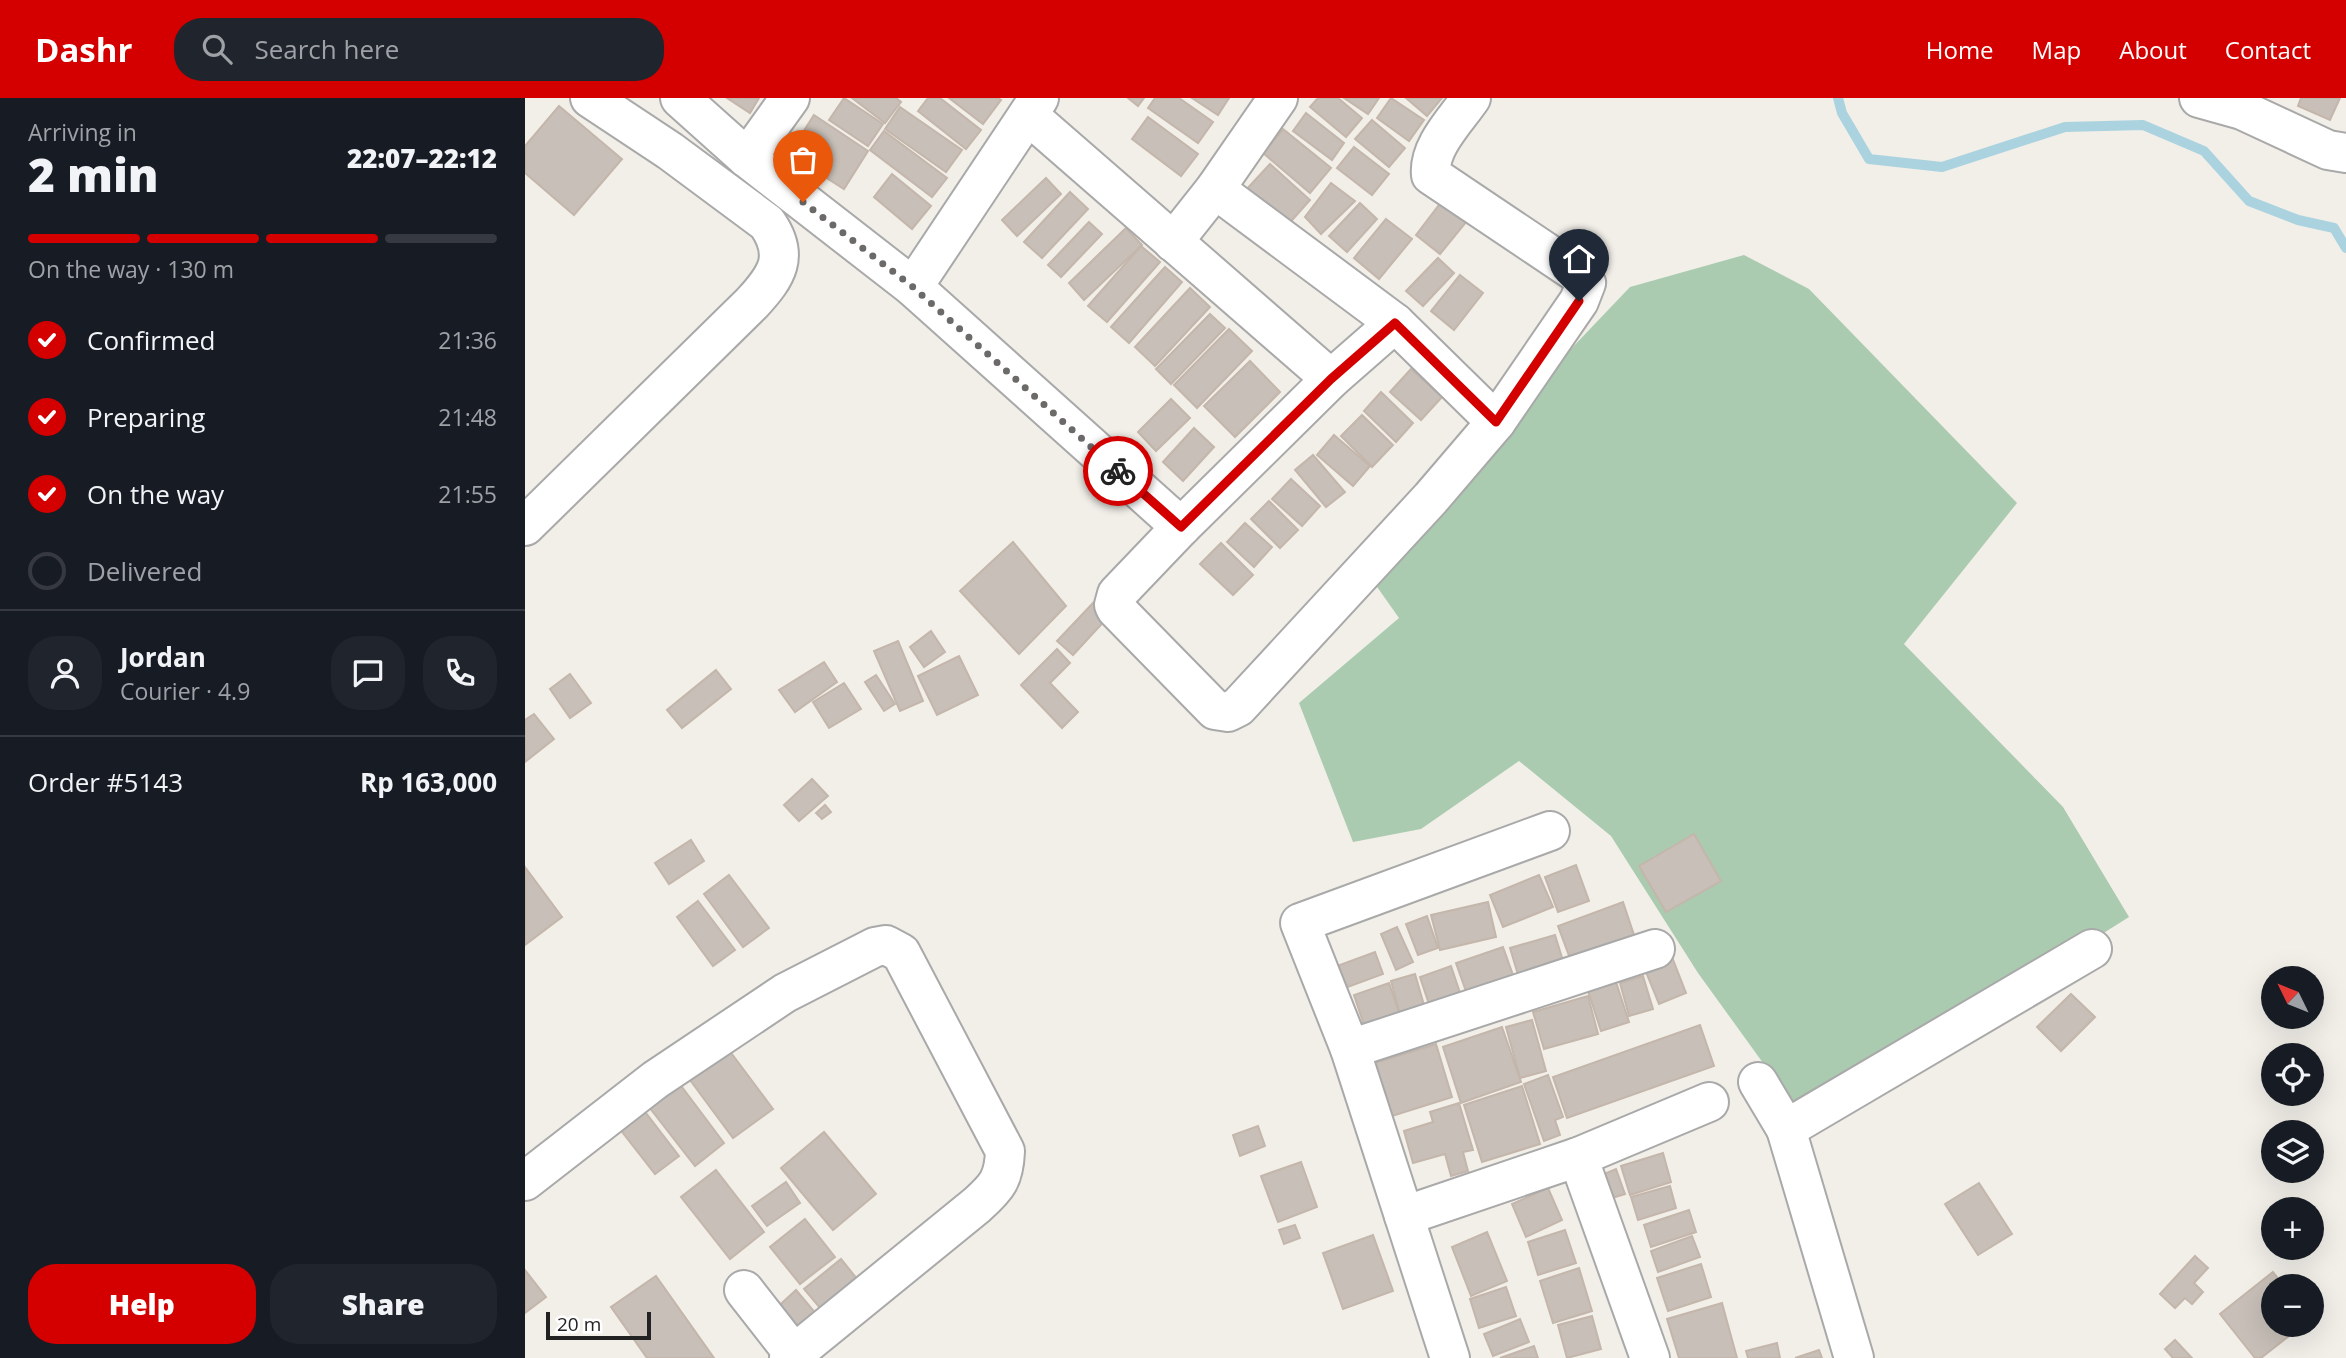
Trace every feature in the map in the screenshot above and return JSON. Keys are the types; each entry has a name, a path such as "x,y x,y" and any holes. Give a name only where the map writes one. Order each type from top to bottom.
{"street":[{"path":"525,526 752,303 768,285 779,261 777,238 767,223 670,151 590,98"},
{"path":"680,98 747,158 913,287 1181,527"},
{"path":"747,158 790,98"},
{"path":"1173,242 1215,189 1278,98"},
{"path":"1395,323 1331,379 1117,594 1114,605 1116,609 1215,710 1229,712 1238,707 1431,498 1496,422 1579,301 1586,283 1580,275 1431,175 1430,166 1434,152 1471,98"},
{"path":"2199,98 2244,104 2328,150 2346,153"},
{"path":"913,287 1034,106 1173,242 1331,379"},
{"path":"1215,189 1395,323 1496,422"},
{"path":"1450,1358 1350,1049 1300,923 1550,831"},
{"path":"525,1181 655,1080 785,993 875,947 887,945 901,953 1005,1151 1004,1172 994,1189 977,1206 791,1356 744,1290"},
{"path":"1350,1049 1655,949"},
{"path":"1786,1129 2092,949"},
{"path":"1758,1082 1786,1129 1854,1358"},
{"path":"1404,1216 1578,1157 1709,1102"},
{"path":"1578,1157 1650,1358"}],"green space":[{"path":"1744,255 1809,289 2017,503 1904,644 2063,807 2129,917 1805,1121 1698,973 1611,836 1519,761 1421,829 1353,842 1299,703 1399,618 1363,567 1630,287"}],"building":[{"path":"727,98 759,98 750,113"},
{"path":"844,98 883,124 868,146 829,120"},
{"path":"852,98 896,98 901,102 885,123"},
{"path":"928,98 940,98 981,130 966,149 918,111"},
{"path":"949,98 998,98 1001,100 983,124"},
{"path":"1128,98 1144,98 1138,106"},
{"path":"1155,98 1179,98 1213,122 1198,143 1148,108"},
{"path":"1192,98 1229,98 1218,115"},
{"path":"1318,98 1338,98 1362,118 1346,137 1310,107"},
{"path":"1344,98 1379,98 1368,114"},
{"path":"1391,98 1424,120 1409,141 1377,118"},
{"path":"1406,98 1442,98 1427,116"},
{"path":"2301,98 2340,98 2330,120 2298,106"},
{"path":"559,106 622,159 574,215 525,173 525,146"},
{"path":"900,107 962,150 946,172 885,129"},
{"path":"1306,113 1344,143 1332,160 1293,131"},
{"path":"814,115 868,151 844,189 789,154"},
{"path":"1148,117 1198,154 1181,176 1132,139"},
{"path":"1372,120 1405,148 1389,167 1355,139"},
{"path":"1283,129 1331,168 1310,193 1263,153"},
{"path":"884,131 947,178 932,197 870,150"},
{"path":"1354,147 1389,174 1372,195 1337,168"},
{"path":"1270,164 1310,200 1285,228 1245,191"},
{"path":"892,174 931,206 912,229 874,197"},
{"path":"1046,178 1061,194 1017,236 1002,220"},
{"path":"1331,183 1355,201 1321,234 1305,217"},
{"path":"1070,192 1088,209 1042,258 1024,242"},
{"path":"1442,201 1467,221 1440,254 1416,235"},
{"path":"1360,203 1377,219 1347,252 1329,236"},
{"path":"1386,219 1412,239 1379,279 1354,258"},
{"path":"1089,222 1102,234 1061,277 1048,265"},
{"path":"1126,228 1142,245 1084,300 1069,283"},
{"path":"1141,246 1160,262 1107,322 1088,306"},
{"path":"1438,258 1454,273 1423,306 1406,291"},
{"path":"1165,267 1182,282 1129,343 1111,327"},
{"path":"1460,275 1483,293 1454,330 1431,311"},
{"path":"1190,288 1210,307 1155,366 1135,347"},
{"path":"1210,314 1225,328 1171,384 1156,369"},
{"path":"1229,329 1252,351 1197,408 1174,385"},
{"path":"1250,361 1280,392 1235,437 1204,406"},
{"path":"1411,369 1442,397 1421,420 1390,392"},
{"path":"1381,392 1413,423 1396,442 1364,411"},
{"path":"1171,399 1190,418 1156,451 1138,432"},
{"path":"1362,415 1393,445 1372,467 1341,436"},
{"path":"1194,428 1214,447 1183,481 1163,462"},
{"path":"1334,435 1370,466 1353,486 1317,455"},
{"path":"1313,455 1345,492 1326,507 1295,470"},
{"path":"1291,479 1320,506 1302,526 1272,499"},
{"path":"1269,501 1298,530 1280,548 1251,519"},
{"path":"1245,523 1272,547 1254,567 1227,542"},
{"path":"1013,542 1066,606 1019,654 960,591"},
{"path":"1221,543 1253,575 1233,595 1200,564"},
{"path":"1094,602 1109,616 1073,655 1057,641"},
{"path":"931,631 945,652 924,667 910,647"},
{"path":"898,641 923,701 900,711 874,651"},
{"path":"1057,649 1070,663 1050,683 1078,712 1062,728 1021,685"},
{"path":"959,656 978,695 937,715 918,676"},
{"path":"824,662 837,682 795,712 779,690"},
{"path":"716,670 731,689 682,728 667,710"},
{"path":"570,674 591,703 570,718 550,689"},
{"path":"876,675 895,704 884,711 865,682"},
{"path":"844,683 861,709 829,728 813,702"},
{"path":"534,714 554,739 525,762 525,720"},
{"path":"812,779 828,796 799,821 784,805"},
{"path":"825,805 831,812 822,819 816,813"},
{"path":"1694,834 1721,881 1666,912 1639,866"},
{"path":"691,840 704,861 669,884 655,863"},
{"path":"1576,865 1589,901 1558,912 1545,877"},
{"path":"525,867 562,917 525,945"},
{"path":"729,875 769,928 743,947 704,894"},
{"path":"1539,875 1553,907 1503,927 1490,895"},
{"path":"698,901 735,950 713,966 677,917"},
{"path":"1488,902 1496,937 1440,950 1431,915"},
{"path":"1623,902 1635,938 1571,961 1558,926"},
{"path":"1427,916 1438,948 1418,955 1406,924"},
{"path":"1397,927 1413,962 1396,970 1381,934"},
{"path":"1555,935 1564,964 1519,978 1510,948"},
{"path":"1503,947 1514,978 1467,994 1456,963"},
{"path":"1375,952 1383,974 1345,988 1337,966"},
{"path":"1672,957 1686,993 1659,1004 1644,967"},
{"path":"1451,966 1462,999 1431,1010 1420,977"},
{"path":"1415,974 1428,1019 1403,1026 1391,981"},
{"path":"1643,976 1653,1009 1629,1016 1620,983"},
{"path":"1615,979 1629,1022 1601,1031 1587,988"},
{"path":"1389,983 1402,1021 1367,1034 1354,995"},
{"path":"2071,994 2095,1017 2061,1051 2037,1027"},
{"path":"1588,996 1598,1034 1544,1049 1533,1012"},
{"path":"1532,1020 1546,1071 1520,1078 1506,1027"},
{"path":"1700,1025 1714,1066 1567,1118 1553,1077"},
{"path":"1502,1027 1521,1082 1461,1103 1443,1047"},
{"path":"1436,1044 1452,1097 1392,1116 1375,1063"},
{"path":"729,1050 773,1109 733,1138 690,1080"},
{"path":"1548,1075 1563,1117 1555,1120 1560,1135 1544,1141 1524,1084"},
{"path":"679,1083 724,1143 695,1166 649,1107"},
{"path":"1522,1086 1540,1144 1482,1162 1464,1105"},
{"path":"636,1100 679,1156 655,1174 612,1119"},
{"path":"1459,1103 1473,1150 1463,1152 1468,1171 1451,1176 1445,1154 1413,1163 1404,1131 1433,1122 1430,1112"},
{"path":"1258,1126 1265,1146 1240,1156 1233,1135"},
{"path":"824,1132 876,1194 833,1230 781,1168"},
{"path":"1663,1153 1671,1182 1630,1195 1621,1166"},
{"path":"1301,1162 1317,1207 1278,1222 1261,1176"},
{"path":"1616,1169 1625,1194 1612,1198 1604,1174"},
{"path":"716,1170 764,1232 730,1259 681,1197"},
{"path":"786,1182 800,1203 767,1226 752,1206"},
{"path":"1979,1183 2012,1234 1978,1255 1945,1204"},
{"path":"1670,1186 1676,1208 1638,1220 1631,1197"},
{"path":"1548,1188 1562,1220 1526,1237 1512,1204"},
{"path":"1689,1210 1696,1232 1651,1247 1644,1225"},
{"path":"805,1219 835,1257 800,1284 770,1247"},
{"path":"1295,1225 1300,1238 1284,1244 1279,1230"},
{"path":"1565,1230 1576,1263 1538,1275 1528,1242"},
{"path":"1487,1232 1507,1281 1471,1296 1452,1247"},
{"path":"1373,1235 1393,1291 1343,1309 1323,1253"},
{"path":"1692,1236 1700,1257 1658,1272 1651,1251"},
{"path":"2195,1256 2208,1268 2194,1283 2203,1292 2192,1304 2185,1298 2175,1308 2160,1294"},
{"path":"841,1259 862,1285 826,1315 804,1289"},
{"path":"1701,1264 1711,1297 1668,1311 1657,1278"},
{"path":"1579,1268 1592,1311 1553,1323 1540,1281"},
{"path":"525,1270 546,1297 525,1313"},
{"path":"656,1276 714,1358 647,1358 611,1307"},
{"path":"2261,1282 2261,1337 2288,1337 2261,1358 2255,1358 2220,1314"},
{"path":"1506,1287 1516,1316 1479,1328 1470,1299"},
{"path":"796,1290 822,1321 798,1342 772,1312"},
{"path":"1722,1303 1737,1358 1679,1358 1667,1319"},
{"path":"1592,1316 1601,1349 1567,1358 1558,1325"},
{"path":"1520,1319 1529,1342 1493,1356 1484,1334"},
{"path":"2175,1340 2192,1358 2173,1358 2165,1349"},
{"path":"1777,1343 1780,1358 1748,1358 1746,1351"},
{"path":"1534,1346 1538,1358 1500,1358"},
{"path":"1819,1350 1822,1358 1795,1358"}],"waterway":[{"path":"1838,98 1842,113 1869,159 1942,167 2065,127 2143,125 2204,151 2249,201 2298,220 2334,228 2346,248"}],"way so far":[{"path":"803,202 913,287 1118,471"}],"route":[{"path":"1118,471 1181,527 1331,379 1395,323 1496,422 1579,301"}]}
